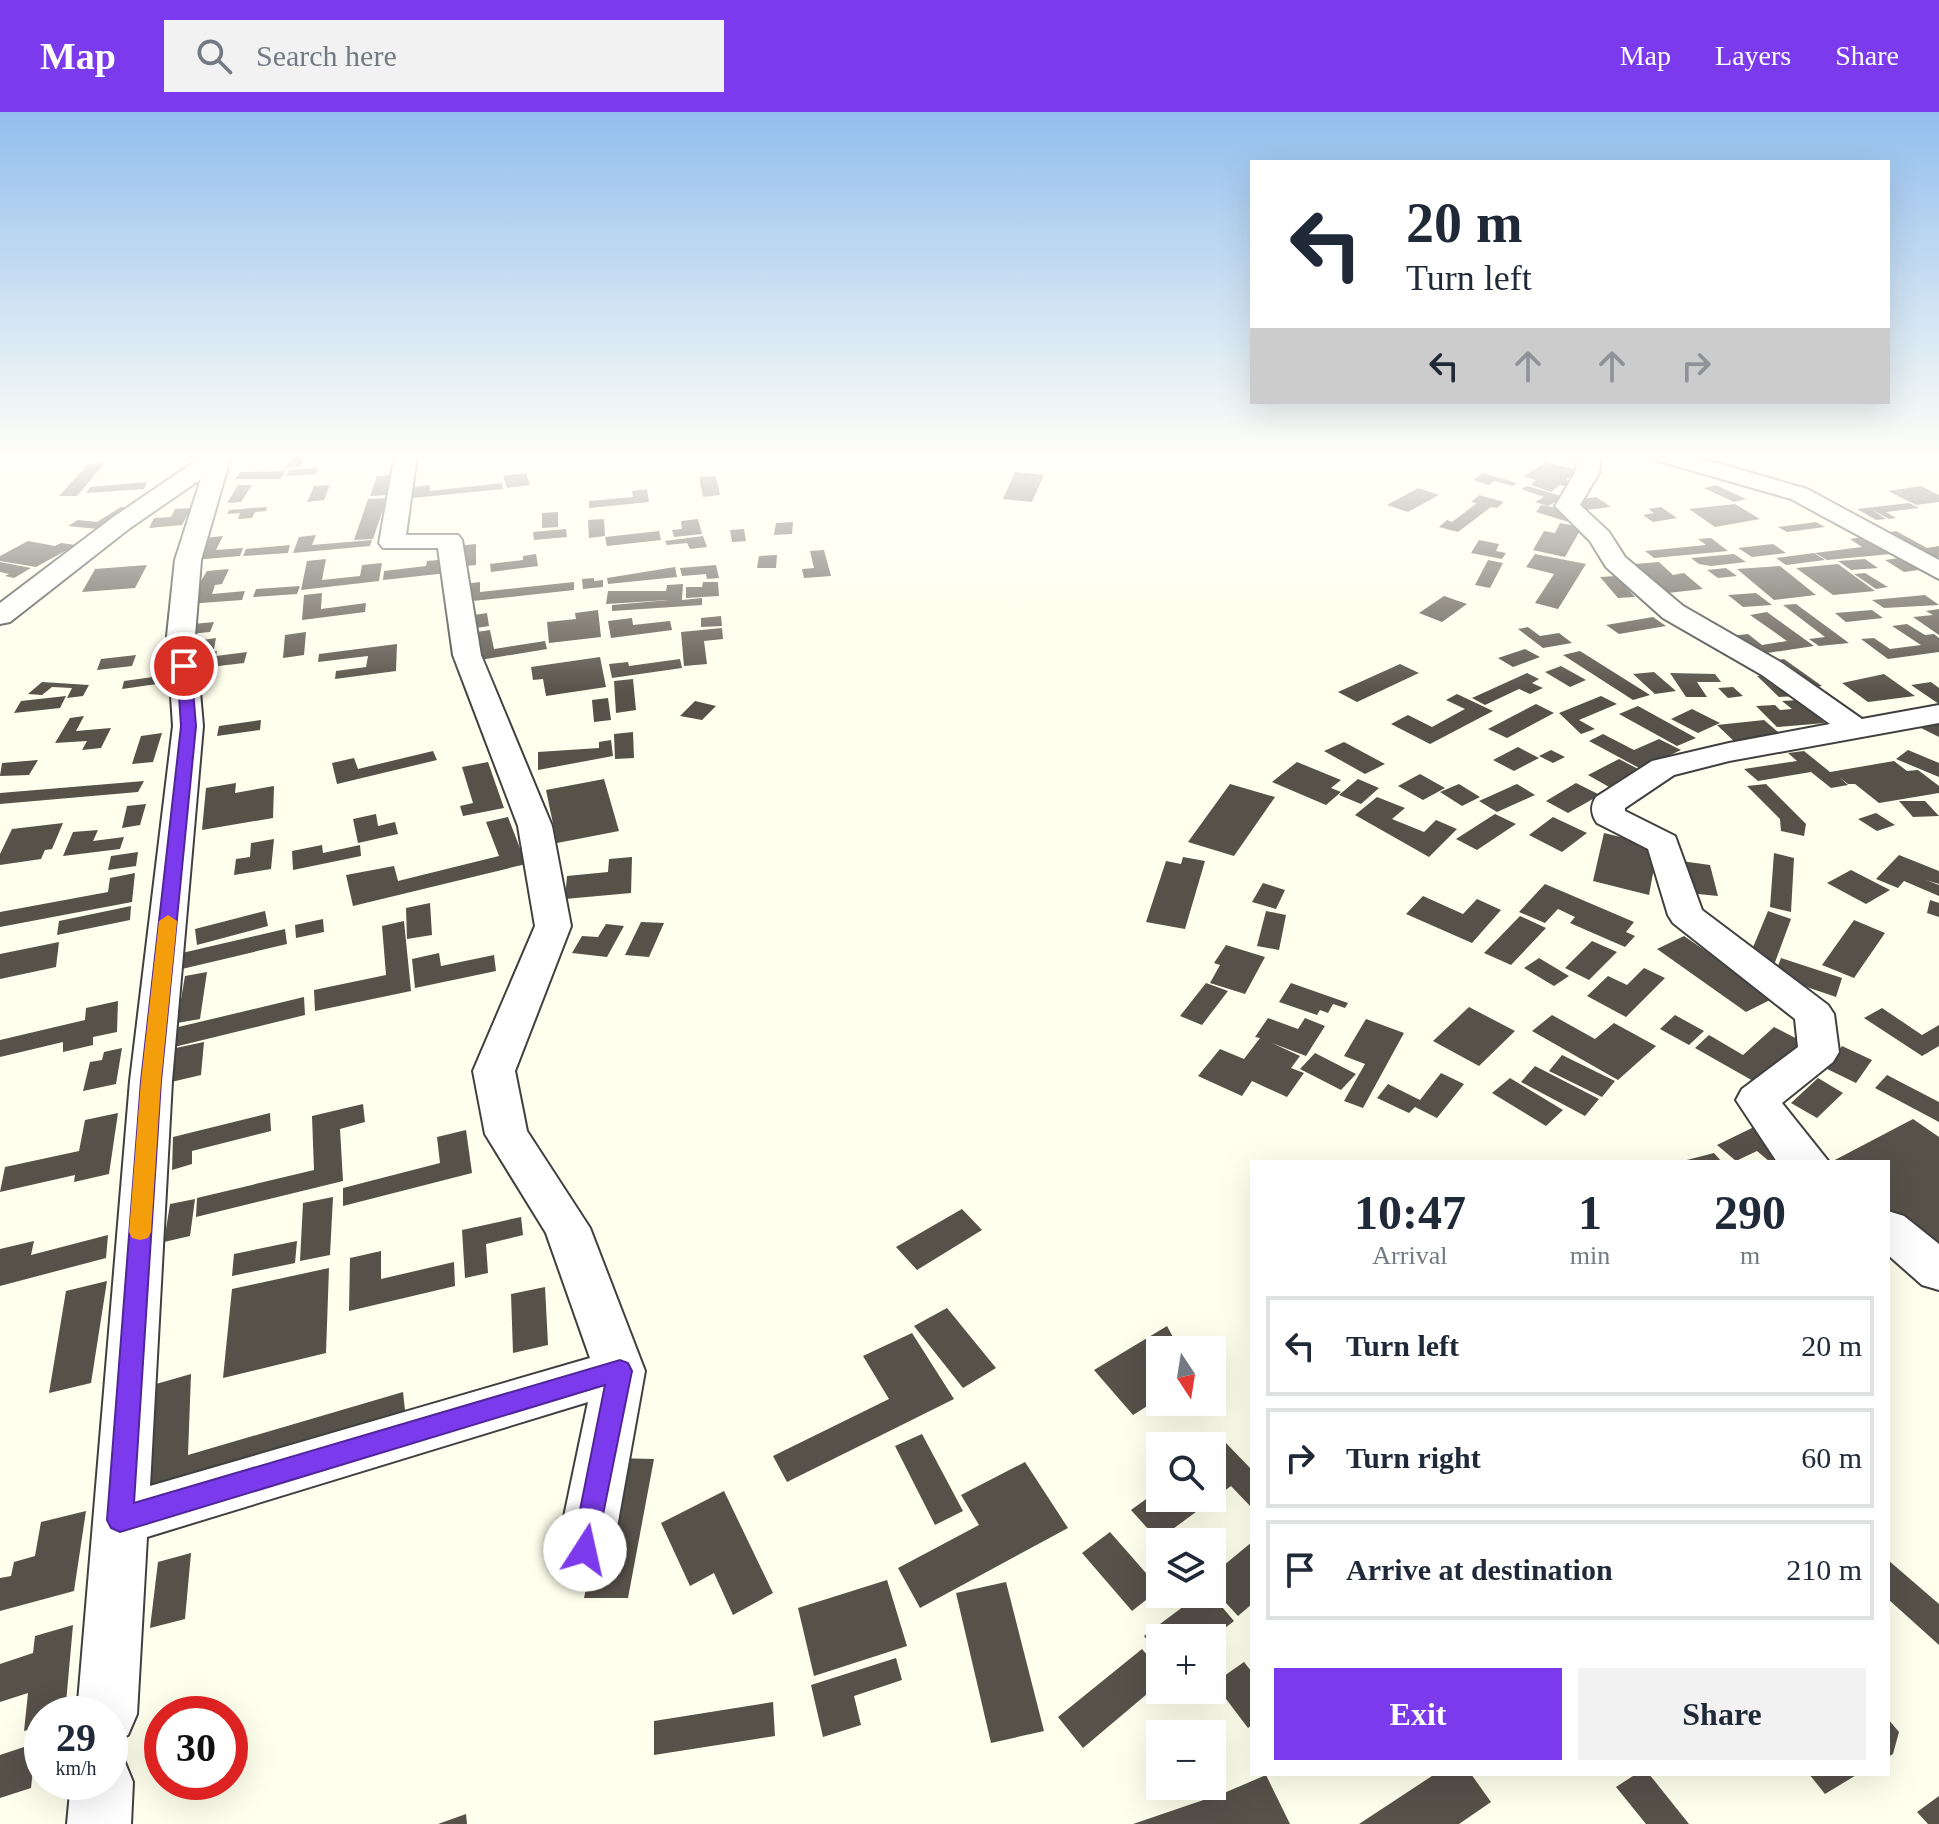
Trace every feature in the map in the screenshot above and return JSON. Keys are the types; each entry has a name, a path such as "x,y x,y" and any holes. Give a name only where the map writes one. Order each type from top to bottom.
{"street":[{"path":"0,616 107,534"},
{"path":"108,1696 151,1081 188,726 181,636 188,560 195,534"},
{"path":"393,534 392,543 449,540 467,655 535,826 553,926 494,1071 506,1134 567,1228 620,1371 585,1550"},
{"path":"1597,534 1615,562 1673,612 1772,669 1857,729"},
{"path":"1872,534 1939,571"},
{"path":"1804,1160 1792,1150 1757,1100 1819,1052 1814,1014 1686,915 1663,843 1609,816 1608,804 1663,768 1729,752 1939,714"},
{"path":"1890,1231 1939,1271"},
{"path":"120,1520 620,1371"},
{"path":"99,1824 101,1800"}],"building":[{"path":"356,534 375,534 373,539 354,540"},
{"path":"533,534 567,534 567,537 534,540"},
{"path":"589,534 605,534 605,536 589,538"},
{"path":"660,534 661,540 607,546 605,537"},
{"path":"673,534 702,534 674,537"},
{"path":"731,534 745,534 746,541 732,542"},
{"path":"1542,534 1578,534 1565,557 1533,550"},
{"path":"1881,534 1901,534 1927,548 1939,546 1939,557 1927,559"},
{"path":"316,535 312,545 372,540 370,546 293,553 299,537"},
{"path":"223,536 216,550 243,548 240,556 194,560 204,538"},
{"path":"703,536 707,547 690,549 687,543 667,545 665,541"},
{"path":"1863,537 1891,554 1827,560 1815,553 1862,547 1850,539"},
{"path":"1711,538 1728,551 1654,558 1645,551 1706,545 1698,539"},
{"path":"1479,540 1499,544 1496,551 1506,553 1502,559 1471,553"},
{"path":"28,541 55,546 61,543 76,545 36,567 0,561 0,556"},
{"path":"476,544 476,565 457,567 457,546"},
{"path":"1773,544 1786,553 1752,557 1738,548"},
{"path":"290,545 288,553 243,556 246,549"},
{"path":"824,550 831,576 804,578 802,569 814,568 810,551"},
{"path":"1814,553 1825,560 1786,565 1776,558"},
{"path":"536,554 538,566 491,572 490,564 523,560 523,556"},
{"path":"1535,554 1586,564 1558,609 1535,603 1554,574 1526,567"},
{"path":"1734,554 1746,562 1711,566 1699,564 1691,558"},
{"path":"777,555 776,568 757,568 759,556"},
{"path":"1899,558 1919,570 1904,572 1885,560"},
{"path":"326,559 322,580 360,576 362,565 382,563 379,581 301,590 307,561"},
{"path":"448,559 447,573 383,580 384,571 426,566 427,561"},
{"path":"1865,559 1878,568 1851,570 1838,561"},
{"path":"1488,560 1503,563 1490,588 1475,585"},
{"path":"0,562 31,568 14,578 0,572"},
{"path":"1659,562 1673,575 1684,573 1703,589 1659,594 1640,578 1649,577 1635,564"},
{"path":"1838,564 1875,591 1833,595 1796,568"},
{"path":"147,565 135,588 82,592 95,569"},
{"path":"716,565 719,578 707,579 706,574 682,576 680,568"},
{"path":"1780,566 1816,595 1774,600 1737,569"},
{"path":"675,567 677,577 608,584 607,578"},
{"path":"1726,568 1737,576 1718,578 1707,570"},
{"path":"229,569 222,584 215,585 212,594 245,591 242,600 187,604 207,571"},
{"path":"1865,573 1888,587 1876,589 1854,574"},
{"path":"1616,576 1635,597 1618,598 1600,577"},
{"path":"594,578 594,581 603,580 603,587 583,589 582,579"},
{"path":"480,582 480,592 574,582 574,590 463,602 464,584"},
{"path":"703,582 718,582 719,596 686,598 686,587 702,587"},
{"path":"683,584 682,600 702,598 702,605 612,611 612,605 669,600 606,604 608,591 666,591 667,585"},
{"path":"300,586 297,594 253,597 256,589"},
{"path":"322,593 321,609 366,603 365,612 302,620 304,595"},
{"path":"1756,593 1772,605 1743,607 1728,595"},
{"path":"1925,595 1939,605 1884,608 1872,600"},
{"path":"1444,596 1467,604 1442,622 1419,613"},
{"path":"1796,604 1849,643 1819,646 1809,639 1825,637 1783,605"},
{"path":"1939,609 1939,635 1913,617 1933,615 1926,611"},
{"path":"598,610 601,637 549,643 547,622 576,619 575,613"},
{"path":"1872,610 1883,618 1846,622 1835,613"},
{"path":"1767,612 1814,646 1754,655 1730,636 1748,634 1762,645 1787,641 1750,615"},
{"path":"487,613 489,626 470,629 467,616"},
{"path":"721,616 722,626 701,627 701,618"},
{"path":"1653,617 1666,626 1619,634 1606,625"},
{"path":"632,618 633,625 670,621 672,630 611,638 608,621"},
{"path":"214,622 210,632 189,634 193,624"},
{"path":"1907,624 1925,635 1934,634 1939,638 1939,652 1888,659 1861,639 1874,638 1890,649 1921,645 1892,626"},
{"path":"1528,627 1540,636 1559,633 1572,643 1543,648 1518,629"},
{"path":"722,628 723,639 704,641 707,664 684,666 681,632"},
{"path":"490,630 494,649 545,641 547,649 474,661 469,633"},
{"path":"306,632 304,655 283,658 285,635"},
{"path":"216,638 214,649 194,652 196,641"},
{"path":"397,644 396,671 335,679 336,671 366,667 368,656 318,662 319,654"},
{"path":"1525,649 1540,657 1513,667 1498,658"},
{"path":"217,651 216,656 247,652 244,663 193,669 197,654"},
{"path":"1580,651 1650,695 1633,700 1563,655"},
{"path":"136,655 132,666 97,670 101,659"},
{"path":"600,657 606,687 546,696 543,679 533,680 531,667"},
{"path":"680,659 682,668 612,678 609,664 628,662 629,666"},
{"path":"1784,659 1822,686 1804,689 1767,661"},
{"path":"174,664 171,682 122,689 124,681 153,677 154,667"},
{"path":"1400,664 1419,673 1357,702 1338,692"},
{"path":"1561,666 1586,680 1570,687 1545,672"},
{"path":"1654,672 1676,691 1655,694 1633,674"},
{"path":"1527,673 1539,679 1532,683 1543,688 1530,694 1519,689 1485,705 1472,698"},
{"path":"1670,673 1715,674 1721,682 1697,682 1707,697 1686,697"},
{"path":"1884,674 1915,696 1868,702 1842,683"},
{"path":"1775,675 1797,696 1779,697 1757,676"},
{"path":"633,679 636,710 616,713 614,681"},
{"path":"42,682 89,685 83,696 67,698 72,688 52,687 42,695 28,694"},
{"path":"1931,682 1939,688 1939,704 1911,685"},
{"path":"1733,687 1743,696 1728,698 1718,688"},
{"path":"1457,694 1493,711 1430,744 1391,724 1408,715 1432,727 1465,709 1446,700"},
{"path":"66,696 60,708 14,713 21,701"},
{"path":"1601,696 1617,704 1579,720 1595,729 1581,734 1559,713"},
{"path":"608,698 611,720 594,722 592,700"},
{"path":"1799,700 1825,723 1777,727 1756,706 1775,705 1780,710 1792,709 1782,701"},
{"path":"695,701 716,706 702,720 680,716"},
{"path":"1536,704 1554,713 1507,738 1488,729"},
{"path":"1638,706 1696,738 1677,746 1619,714"},
{"path":"1692,709 1720,723 1698,733 1671,719"},
{"path":"84,716 76,731 111,728 101,748 82,750 87,741 55,743 70,718"},
{"path":"261,720 260,730 217,736 219,726"},
{"path":"1764,720 1786,739 1738,745 1717,725"},
{"path":"1939,721 1939,737 1919,727"},
{"path":"633,732 634,758 615,759 614,734"},
{"path":"162,733 153,762 132,764 141,736"},
{"path":"1603,734 1634,750 1659,739 1681,750 1641,769 1589,741"},
{"path":"611,740 613,756 538,770 538,752 599,748 599,742"},
{"path":"1344,742 1385,764 1365,774 1324,751"},
{"path":"1518,747 1539,758 1514,771 1493,760"},
{"path":"1551,750 1565,757 1553,763 1539,756"},
{"path":"1908,750 1939,763 1939,777 1896,759"},
{"path":"433,751 437,760 337,784 332,763 354,758 358,769"},
{"path":"1804,751 1830,772 1894,761 1907,771 1918,770 1939,786 1939,793 1879,803 1855,784 1848,784 1839,777 1848,785 1831,788 1811,772 1758,781 1744,769 1797,761 1788,753"},
{"path":"1619,759 1640,770 1609,787 1588,775"},
{"path":"38,760 29,775 0,776 2,763"},
{"path":"488,762 504,808 463,816 460,806 473,803 462,767"},
{"path":"1297,762 1341,780 1331,788 1341,792 1326,805 1272,782"},
{"path":"1420,774 1445,788 1423,800 1398,786"},
{"path":"604,779 619,831 557,843 546,790"},
{"path":"1358,779 1379,788 1361,804 1339,795"},
{"path":"144,781 138,792 0,804 0,793"},
{"path":"236,783 235,793 274,786 273,818 202,830 206,788"},
{"path":"1576,783 1600,795 1568,813 1546,801"},
{"path":"1230,784 1275,797 1234,856 1188,842"},
{"path":"1459,784 1480,797 1462,806 1440,792"},
{"path":"1517,784 1535,795 1497,812 1479,801"},
{"path":"1766,784 1806,824 1804,836 1781,831 1780,819 1747,786"},
{"path":"1377,797 1405,808 1392,819 1424,832 1436,820 1457,829 1429,857 1355,815"},
{"path":"1899,801 1925,801 1939,816 1913,817"},
{"path":"146,804 140,825 122,828 127,806"},
{"path":"1876,813 1895,825 1877,831 1858,819"},
{"path":"376,814 378,826 395,822 398,834 358,843 353,819"},
{"path":"1495,814 1516,824 1477,850 1456,839"},
{"path":"508,817 526,864 353,906 346,875 394,866 398,881 499,856 486,822"},
{"path":"1553,817 1587,833 1562,852 1529,835"},
{"path":"63,823 52,849 45,850 41,859 0,865 0,854 12,829"},
{"path":"98,830 93,841 124,837 120,849 63,856 73,832"},
{"path":"1604,833 1658,846 1649,895 1593,881"},
{"path":"274,839 271,869 234,875 236,859 250,857 251,843"},
{"path":"322,845 323,853 360,845 361,856 293,870 292,851"},
{"path":"138,852 136,866 108,870 111,856"},
{"path":"1774,853 1794,858 1791,912 1770,907"},
{"path":"1899,855 1939,871 1939,884 1926,880 1939,885 1939,896 1904,881 1898,888 1876,879"},
{"path":"632,857 631,893 565,899 567,876 608,872 609,859"},
{"path":"1183,857 1205,861 1185,929 1146,922 1166,861 1181,864"},
{"path":"1681,861 1710,865 1718,896 1688,893"},
{"path":"1851,870 1890,890 1866,904 1827,883"},
{"path":"135,873 132,902 0,927 0,912 108,892 110,878"},
{"path":"1263,883 1285,890 1276,909 1252,902"},
{"path":"1545,884 1634,922 1626,932 1635,936 1625,947 1570,923 1575,917 1558,909 1545,923 1519,912"},
{"path":"1423,896 1463,914 1477,899 1501,910 1472,943 1406,914"},
{"path":"1930,900 1939,903 1939,917 1927,913"},
{"path":"430,903 432,935 407,939 406,908"},
{"path":"131,906 130,920 57,935 59,921"},
{"path":"265,911 268,926 197,945 195,929"},
{"path":"1266,911 1286,915 1279,950 1257,946"},
{"path":"1768,911 1791,919 1774,965 1749,957"},
{"path":"1520,916 1546,928 1511,965 1484,953"},
{"path":"323,919 324,932 296,938 295,925"},
{"path":"1854,920 1885,933 1854,978 1822,965"},
{"path":"404,921 411,991 315,1011 314,990 386,975 382,926"},
{"path":"641,922 664,923 649,957 625,955"},
{"path":"606,924 624,926 607,957 572,953 582,936 598,937"},
{"path":"285,929 287,944 182,969 182,953"},
{"path":"1684,936 1774,998 1746,1012 1657,949"},
{"path":"1592,941 1617,952 1589,980 1565,968"},
{"path":"59,942 56,967 0,979 0,954"},
{"path":"1226,945 1265,957 1245,994 1210,983 1220,965 1214,963"},
{"path":"439,953 441,966 494,955 496,971 415,988 412,959"},
{"path":"1539,958 1569,976 1554,986 1524,968"},
{"path":"1781,958 1842,978 1836,997 1774,976"},
{"path":"1644,968 1665,978 1626,1017 1587,996 1608,976 1627,985"},
{"path":"207,972 200,1019 177,1023 185,976"},
{"path":"1206,983 1228,991 1202,1025 1180,1016"},
{"path":"1291,983 1348,1003 1345,1008 1333,1004 1328,1013 1320,1010 1317,1015 1279,1002"},
{"path":"304,997 305,1015 170,1048 170,1029"},
{"path":"118,1001 117,1032 93,1037 93,1045 63,1052 63,1042 0,1057 0,1040 85,1020 86,1008"},
{"path":"1469,1007 1515,1031 1479,1066 1433,1041"},
{"path":"1882,1008 1922,1035 1939,1025 1939,1046 1922,1056 1864,1018"},
{"path":"1552,1015 1595,1039 1614,1023 1656,1046 1618,1080 1532,1031"},
{"path":"1675,1015 1704,1031 1689,1045 1660,1029"},
{"path":"1268,1018 1298,1029 1305,1018 1325,1026 1306,1056 1272,1043 1300,1056 1291,1068 1304,1073 1287,1097 1252,1081 1242,1096 1198,1076 1220,1049 1244,1059 1260,1038 1255,1037"},
{"path":"1366,1019 1404,1033 1363,1108 1344,1101 1365,1064 1344,1056"},
{"path":"1774,1027 1807,1044 1762,1086 1695,1048 1709,1035 1743,1055"},
{"path":"204,1042 201,1075 167,1083 171,1049"},
{"path":"1842,1046 1872,1060 1856,1083 1825,1068"},
{"path":"122,1048 116,1084 83,1091 90,1062 102,1060 104,1052"},
{"path":"1315,1053 1356,1074 1341,1090 1300,1069"},
{"path":"1562,1055 1615,1081 1602,1097 1549,1071"},
{"path":"1535,1066 1599,1099 1585,1116 1521,1082"},
{"path":"1441,1073 1464,1084 1437,1118 1415,1107 1409,1113 1377,1098 1388,1084 1420,1100"},
{"path":"1887,1075 1939,1102 1939,1122 1875,1088"},
{"path":"1510,1078 1563,1110 1546,1126 1492,1093"},
{"path":"1818,1078 1843,1093 1817,1118 1791,1103"},
{"path":"363,1104 365,1122 340,1129 343,1181 196,1217 197,1198 314,1170 312,1116"},
{"path":"118,1113 109,1174 74,1182 75,1175 0,1192 5,1167 79,1151 85,1120"},
{"path":"270,1113 271,1131 192,1151 192,1164 172,1170 173,1137"},
{"path":"1913,1119 1939,1137 1939,1258 1890,1221 1890,1160 1835,1160"},
{"path":"1756,1126 1788,1160 1768,1160 1757,1151 1735,1160 1717,1145"},
{"path":"466,1130 472,1173 343,1206 343,1188 440,1163 437,1137"},
{"path":"1714,1153 1720,1160 1687,1160"},
{"path":"333,1197 330,1255 300,1261 303,1203"},
{"path":"195,1199 190,1236 164,1242 170,1204"},
{"path":"962,1209 982,1230 917,1270 896,1247"},
{"path":"521,1217 523,1235 486,1244 488,1273 465,1278 462,1230"},
{"path":"108,1235 106,1258 0,1286 0,1249 34,1241 31,1255"},
{"path":"297,1241 295,1263 232,1276 234,1254"},
{"path":"381,1251 381,1279 454,1262 455,1286 349,1311 350,1258"},
{"path":"329,1268 326,1353 223,1378 232,1289"},
{"path":"107,1281 91,1383 49,1393 66,1291"},
{"path":"545,1287 548,1345 513,1353 511,1294"},
{"path":"947,1308 996,1368 963,1388 914,1326"},
{"path":"1167,1326 1172,1336 1150,1336"},
{"path":"912,1333 954,1399 787,1482 773,1456 889,1399 863,1356"},
{"path":"1146,1339 1146,1407 1133,1415 1094,1370"},
{"path":"191,1374 188,1455 403,1392 406,1419 148,1495 156,1384"},
{"path":"922,1434 963,1511 935,1525 895,1446"},
{"path":"1226,1443 1250,1468 1250,1506 1231,1486 1226,1490"},
{"path":"614,1458 654,1459 628,1598 584,1598"},
{"path":"1025,1462 1068,1528 920,1608 898,1568 979,1525 961,1495"},
{"path":"724,1491 773,1593 733,1615 714,1573 690,1586 661,1523"},
{"path":"1146,1499 1146,1512 1196,1512 1174,1528 1147,1528 1131,1510"},
{"path":"86,1511 74,1591 0,1611 0,1578 11,1576 14,1562 35,1556 41,1522"},
{"path":"1110,1532 1146,1573 1146,1600 1132,1611 1082,1553"},
{"path":"1250,1544 1250,1606 1238,1616 1226,1603 1226,1563"},
{"path":"191,1553 185,1619 150,1628 158,1562"},
{"path":"1890,1562 1939,1604 1939,1645 1890,1601"},
{"path":"887,1580 907,1646 814,1676 798,1608"},
{"path":"1006,1582 1044,1731 991,1743 956,1593"},
{"path":"1181,1608 1223,1608 1234,1621 1226,1627 1226,1624 1160,1624"},
{"path":"73,1625 67,1696 28,1696 28,1693 0,1702 0,1664 33,1653 35,1636"},
{"path":"1142,1649 1146,1654 1146,1695 1083,1748 1058,1717"},
{"path":"896,1658 902,1680 854,1696 861,1725 823,1737 811,1685"},
{"path":"1244,1662 1250,1670 1248,1728 1226,1699 1226,1675"},
{"path":"773,1702 775,1736 654,1755 654,1721"},
{"path":"1890,1721 1899,1732 1890,1756"},
{"path":"24,1747 24,1790 0,1798 0,1755"},
{"path":"1266,1776 1290,1824 1133,1824 1203,1800 1226,1800 1226,1792"},
{"path":"1432,1776 1472,1776 1491,1802 1459,1824 1359,1824"},
{"path":"1633,1776 1651,1776 1689,1824 1646,1824 1616,1787"},
{"path":"1811,1776 1855,1776 1825,1794"},
{"path":"1939,1796 1939,1824 1928,1824 1917,1812"},
{"path":"466,1814 467,1824 438,1824"}],"slow traffic":[{"path":"140,1232 151,1081 168,921"}],"route":[{"path":"184,666 188,726 151,1081 120,1520 620,1371 585,1550"}]}
